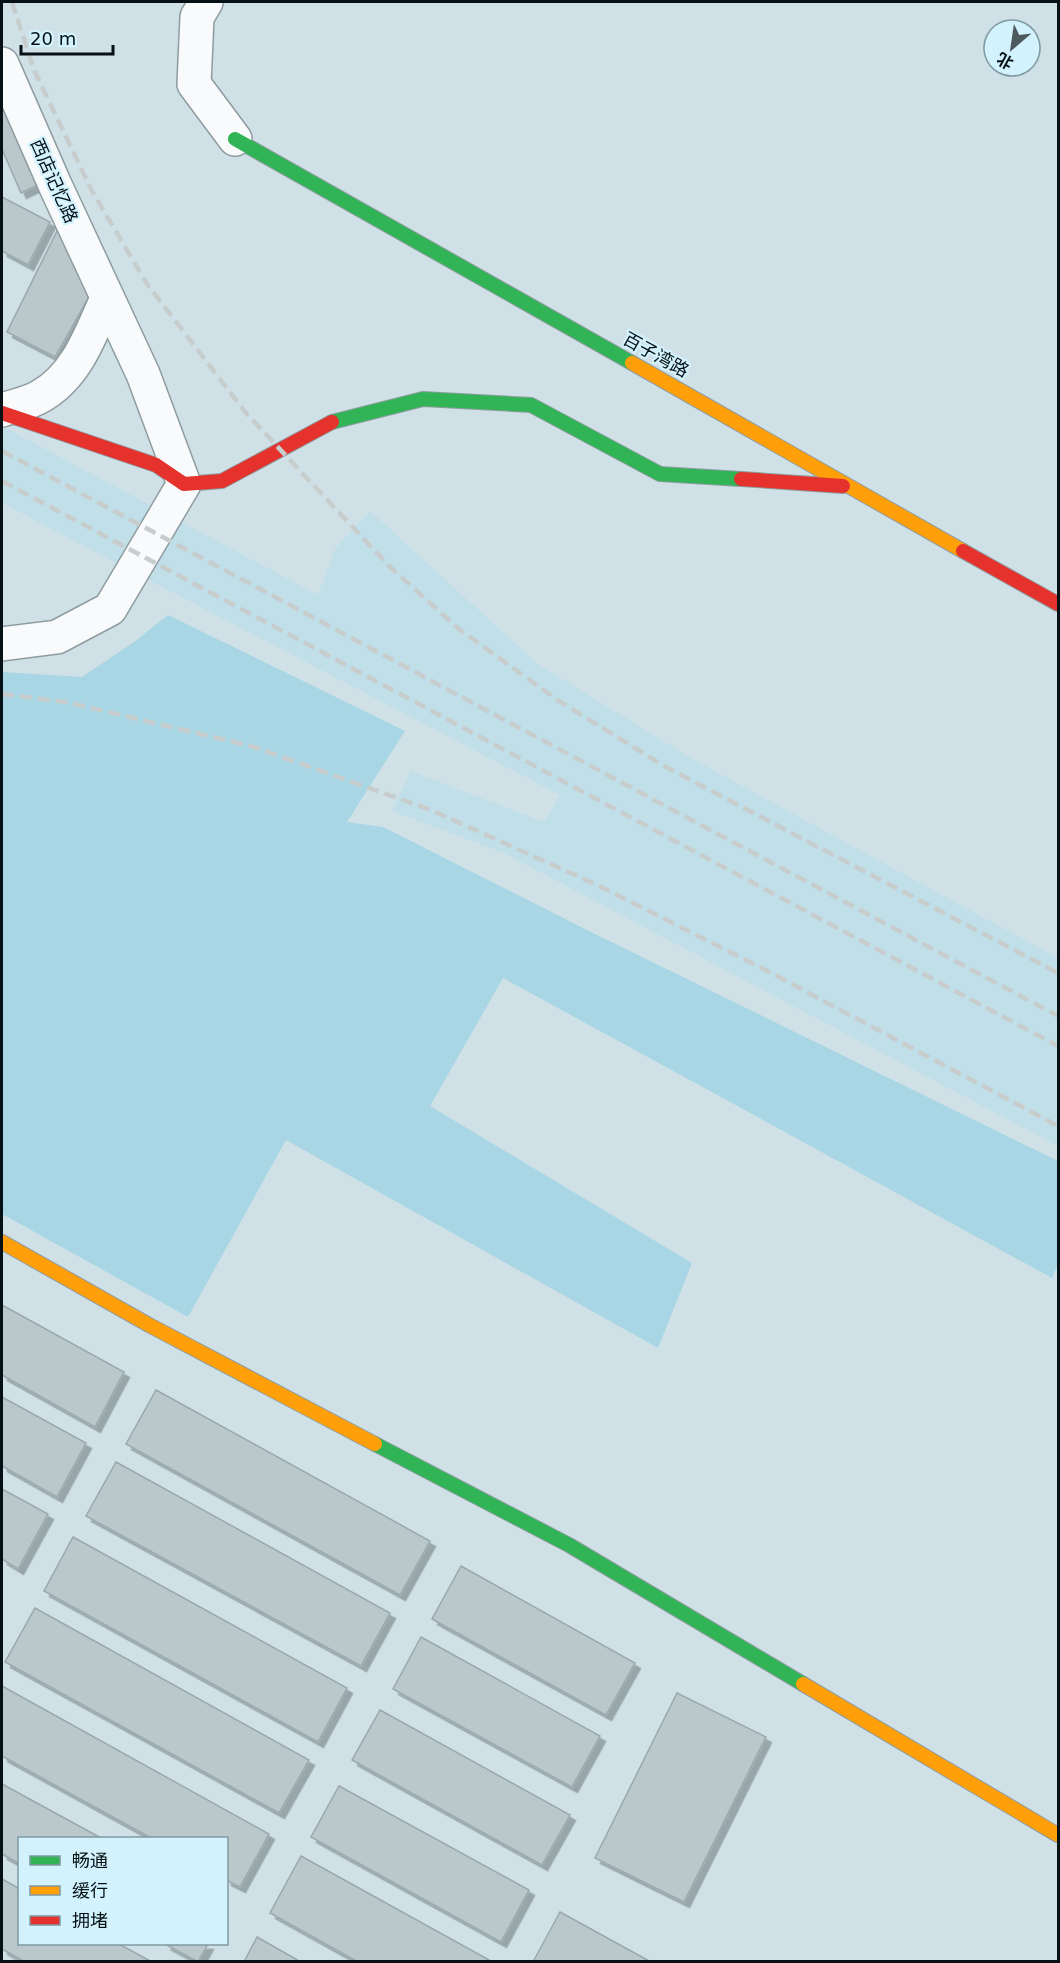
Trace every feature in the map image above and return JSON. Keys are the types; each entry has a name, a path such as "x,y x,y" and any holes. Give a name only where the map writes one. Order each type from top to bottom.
{"street":[{"path":"206,2 197,17 194,84 235,139"},
{"name":"西店记忆路","path":"2,64 143,374 184,484"},
{"name":"百子湾路","path":"235,139 1059,604"},
{"path":"2,411 40,397 57,384 77,362 107,298"},
{"path":"2,411 156,465 184,484 222,481 332,422 423,399 531,405 660,474 852,487"},
{"path":"2,644 57,637 110,609 184,484"},
{"path":"2,1242 149,1325 569,1545 1059,1836"}],"shaded area":[{"path":"2,426 318,595 335,549 370,511 538,664 689,757 1058,958 1058,1146 504,853 392,811 411,771 544,822 560,795 2,503"},
{"path":"168,615 405,731 347,822 383,827 589,931 1058,1161 1058,1264 1052,1278 503,978 430,1106 692,1263 658,1348 286,1140 188,1317 2,1214 2,672 82,677 134,642"}],"building":[{"path":"2,93 42,183 21,193 2,149"},
{"path":"2,197 50,222 28,265 2,251"},
{"path":"59,227 91,293 55,357 7,332"},
{"path":"2,1305 124,1372 95,1427 2,1375"},
{"path":"156,1390 430,1541 400,1595 126,1444"},
{"path":"2,1397 86,1443 57,1497 2,1466"},
{"path":"116,1462 390,1613 361,1666 86,1516"},
{"path":"2,1489 48,1514 18,1569 2,1559"},
{"path":"73,1537 347,1688 318,1742 44,1591"},
{"path":"461,1566 635,1663 606,1715 432,1619"},
{"path":"35,1608 309,1760 279,1813 5,1662"},
{"path":"421,1637 600,1736 572,1787 393,1689"},
{"path":"2,1686 269,1834 240,1887 228,1881 228,1837 149,1837 2,1756"},
{"path":"677,1693 766,1737 684,1902 595,1858"},
{"path":"380,1710 570,1815 542,1865 352,1760"},
{"path":"2,1784 99,1837 18,1837 18,1863 2,1854"},
{"path":"339,1786 529,1890 501,1942 311,1837"},
{"path":"301,1856 491,1961 358,1962 270,1913"},
{"path":"2,1879 18,1888 18,1945 121,1945 152,1962 25,1962 2,1949"},
{"path":"560,1912 651,1962 536,1962 534,1960"},
{"path":"257,1937 301,1962 244,1962"},
{"path":"167,1945 207,1945 198,1962"}],"railway":[{"path":"12,2 34,70 92,191 147,284 246,413 390,567 459,629 556,699 664,766 1058,973"},
{"path":"2,451 1058,1016"},
{"path":"2,481 1058,1046"},
{"path":"2,694 66,702 251,746 431,810 595,884 760,967 1058,1126"}],"traffic: fast":[{"path":"235,139 632,363"},
{"path":"332,422 423,399 531,405 660,474 741,479"},
{"path":"375,1444 569,1545 803,1684"}],"traffic: slow":[{"path":"632,363 963,551"},
{"path":"2,1242 149,1325 375,1444"},
{"path":"803,1684 1058,1835"}],"traffic: jam":[{"path":"2,413 156,465 184,484 222,481 332,422"},
{"path":"741,479 843,486"},
{"path":"963,551 1058,604"}]}
